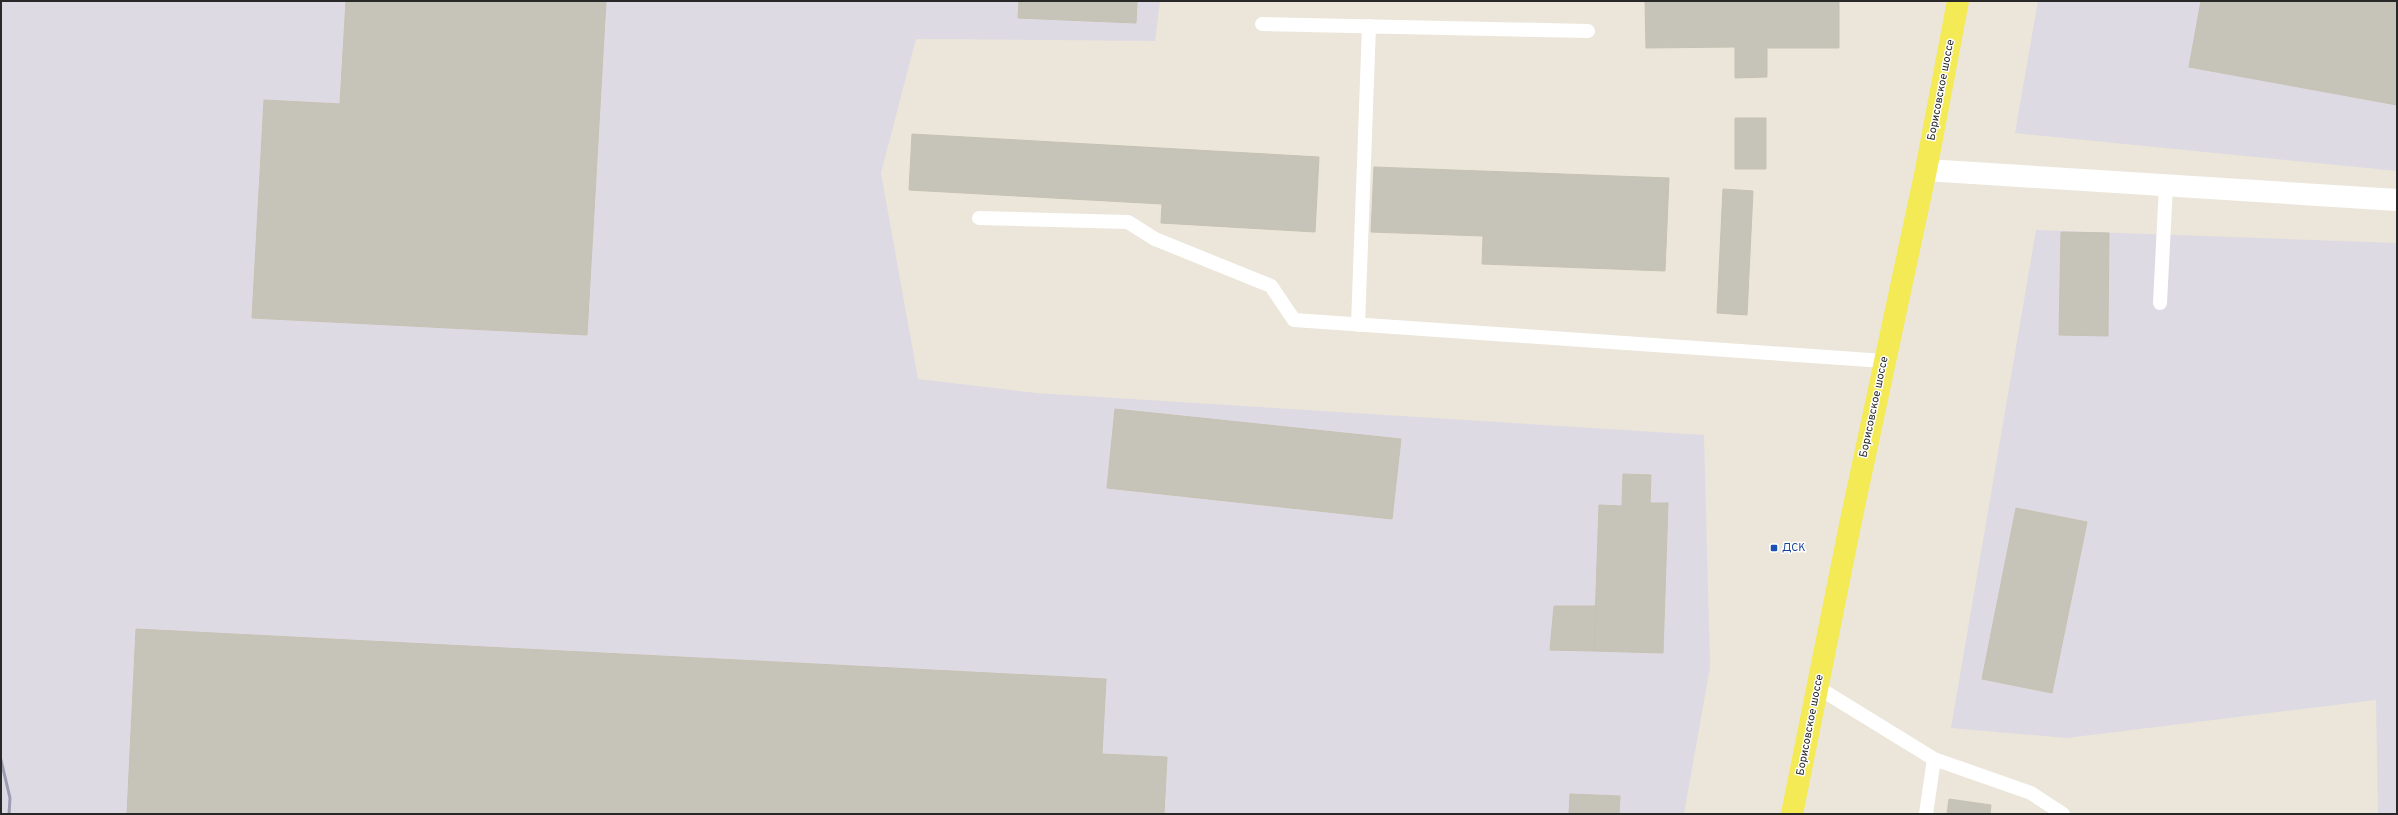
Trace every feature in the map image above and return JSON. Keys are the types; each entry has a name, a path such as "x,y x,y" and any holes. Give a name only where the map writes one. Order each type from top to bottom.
{"main road":[{"name":"Борисовское шоссе","path":"1792,814 1884,361 1926,170 1958,1"}],"street":[{"path":"1926,170 2397,200"}],"lane":[{"path":"1262,24 1588,31"},
{"path":"1358,325 1369,26"},
{"path":"2160,303 2166,186"},
{"path":"979,218 1128,222 1155,239 1271,286 1294,320 1884,361"},
{"path":"1817,687 1934,759 2031,793 2063,814"},
{"path":"1926,814 1934,759"}],"shaded area":[{"path":"1,1 1160,1 1155,41 916,39 881,173 918,379 1036,393 1704,435 1710,667 1684,814 1,814"},
{"path":"2038,1 2397,1 2397,171 2015,133"},
{"path":"2036,230 2397,243 2397,814 2378,814 2376,700 2067,738 1951,728"}],"building":[{"path":"346,1 606,1 587,335 252,318 264,100 340,104"},
{"path":"1019,1 1137,1 1136,23 1018,18"},
{"path":"1645,1 1839,1 1839,48 1767,48 1767,77 1735,78 1735,47 1646,48"},
{"path":"2201,1 2397,1 2397,105 2189,67"},
{"path":"1735,118 1766,118 1766,169 1735,169"},
{"path":"912,134 1319,157 1315,232 1161,223 1162,204 909,190"},
{"path":"1374,167 1669,178 1665,271 1482,264 1483,236 1371,232"},
{"path":"1723,189 1753,191 1747,315 1717,313"},
{"path":"2061,232 2109,233 2108,336 2059,335"},
{"path":"1115,409 1401,439 1392,519 1107,488"},
{"path":"1623,474 1651,475 1650,503 1668,503 1663,653 1594,651 1599,505 1622,506"},
{"path":"2016,508 2087,522 2052,693 1982,679"},
{"path":"1554,606 1596,606 1594,651 1550,650"},
{"path":"136,629 1106,679 1102,754 1167,757 1164,814 127,814"},
{"path":"1570,794 1620,796 1619,814 1569,814"},
{"path":"1949,799 1991,805 1990,814 1947,814"}],"railway":[{"path":"1,760 10,798 9,814"}],"place":[{"name":"ДСК","path":"1774,548"}]}
